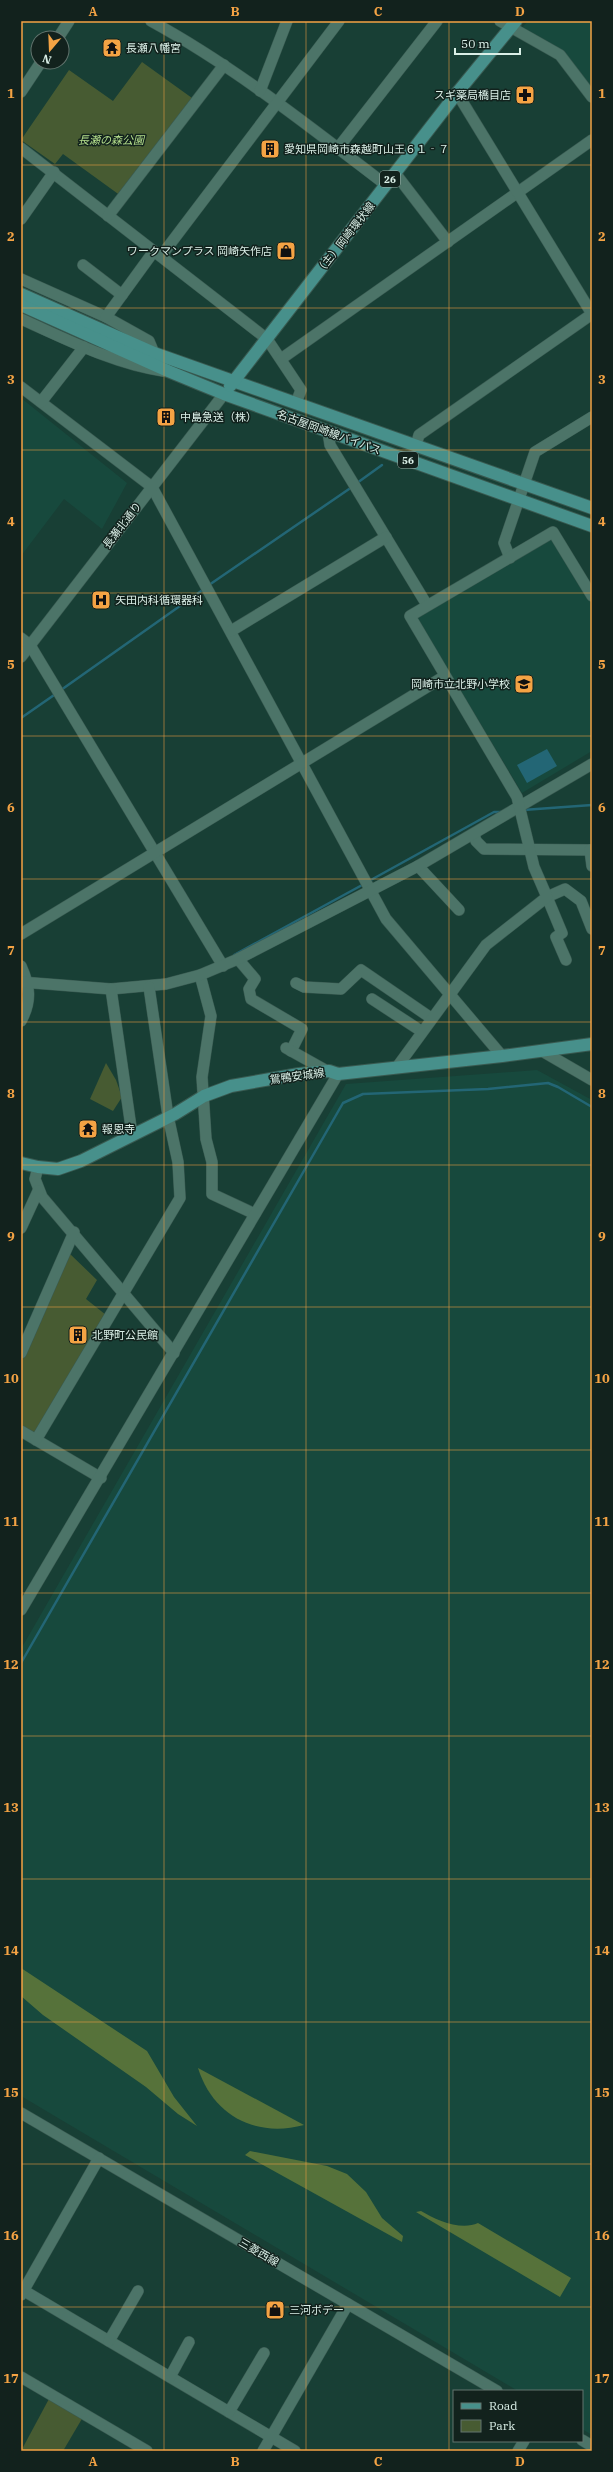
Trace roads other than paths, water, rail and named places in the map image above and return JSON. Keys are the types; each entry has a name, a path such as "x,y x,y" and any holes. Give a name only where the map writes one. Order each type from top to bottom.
{"main road":[{"name":"（主）岡崎環状線","path":"224,394 457,93 509,23"},
{"path":"23,300 154,353 234,381"},
{"path":"23,300 168,371 224,394"},
{"name":"名古屋岡崎線バイパス","path":"234,381 592,508"},
{"name":"名古屋岡崎線バイパス","path":"224,394 592,526"},
{"name":"鴛鴨安城線","path":"21,1162 38,1167 58,1169 81,1162 204,1096 231,1086 333,1072 502,1056 592,1044"}],"street":[{"path":"63,30 69,21"},
{"path":"151,21 187,40 224,65 277,102 386,185"},
{"path":"260,91 287,21"},
{"path":"106,317 122,295 158,254 339,21"},
{"path":"338,148 437,21"},
{"path":"509,23 560,55 592,97"},
{"path":"108,216 224,65"},
{"path":"21,92 36,70"},
{"path":"416,445 419,435 592,314 457,93"},
{"path":"281,359 519,193 592,140"},
{"path":"21,148 54,172 108,216 267,339 301,390 296,403"},
{"path":"21,219 54,172"},
{"path":"395,173 448,242"},
{"path":"83,265 122,295"},
{"path":"21,279 106,317 149,342 154,353"},
{"path":"21,320 84,347 148,369 168,371"},
{"path":"41,402 84,347"},
{"path":"21,387 152,487 386,919 502,1056"},
{"name":"長瀬北通り","path":"21,657 224,394"},
{"path":"510,558 504,543 535,452 592,417"},
{"path":"328,432 330,446 427,606"},
{"path":"566,960 556,937 562,933 534,867 520,807 499,766 410,616 553,532 592,596"},
{"path":"231,631 386,537"},
{"path":"21,638 30,645 153,853 223,966"},
{"path":"21,934 301,762 445,676"},
{"path":"25,982 111,989 149,987 200,975 223,966 370,889 418,866 592,764"},
{"path":"474,834 476,841 484,849 591,850 592,866"},
{"path":"418,866 459,910"},
{"path":"397,1067 421,1031 451,994 486,945 547,897 565,889 581,901 592,929"},
{"path":"583,906 592,898"},
{"path":"22,1604 101,1478 255,1214 333,1072 289,1050 302,1029 251,999 249,989 255,980 238,958"},
{"path":"21,966 29,1000 27,1010 21,1021"},
{"path":"296,983 304,987 341,989 361,970 431,1018"},
{"path":"200,975 211,1016 202,1077 206,1139 212,1162 212,1194 255,1214"},
{"path":"36,1440 180,1198 178,1162 168,1116 149,987"},
{"path":"111,989 132,1134"},
{"path":"372,999 421,1031"},
{"path":"542,1051 592,1080"},
{"path":"38,1167 35,1179 38,1191 174,1352"},
{"path":"21,1228 38,1191"},
{"path":"21,1353 74,1232"},
{"path":"21,1431 101,1478"},
{"name":"三菱西線","path":"21,2113 495,2390"},
{"path":"99,2158 22,2292 109,2341 296,2451"},
{"path":"109,2341 138,2291"},
{"path":"263,2451 348,2304"},
{"path":"170,2377 189,2342"},
{"path":"229,2412 264,2353"},
{"path":"21,2377 147,2451"},
{"path":"583,2441 592,2446"},
{"path":"518,2451 523,2442"}],"water":[{"path":"547,749 557,766 527,783 517,765"}],"waterway":[{"path":"357,483 382,465"},
{"path":"209,585 352,487"},
{"path":"61,690 204,589"},
{"path":"21,718 57,693"},
{"path":"523,810 592,805"},
{"path":"369,881 494,812 502,812"},
{"path":"234,955 364,884"},
{"path":"21,1663 343,1103 363,1094 488,1089 548,1083 558,1087 592,1107"}],"place":[{"name":"長瀬八幡宮","path":"112,48"},
{"name":"スギ薬局橋目店","path":"525,95"},
{"name":"愛知県岡崎市森越町山王６１‐７","path":"270,149"},
{"name":"ワークマンプラス 岡崎矢作店","path":"286,251"},
{"name":"中島急送（株）","path":"166,417"},
{"name":"矢田内科循環器科","path":"101,600"},
{"name":"岡崎市立北野小学校","path":"524,684"},
{"name":"報恩寺","path":"88,1129"},
{"name":"北野町公民館","path":"78,1335"},
{"name":"三河ボデー","path":"275,2310"}],"park label":[{"name":"長瀬の森公園","path":"111,140"}]}
